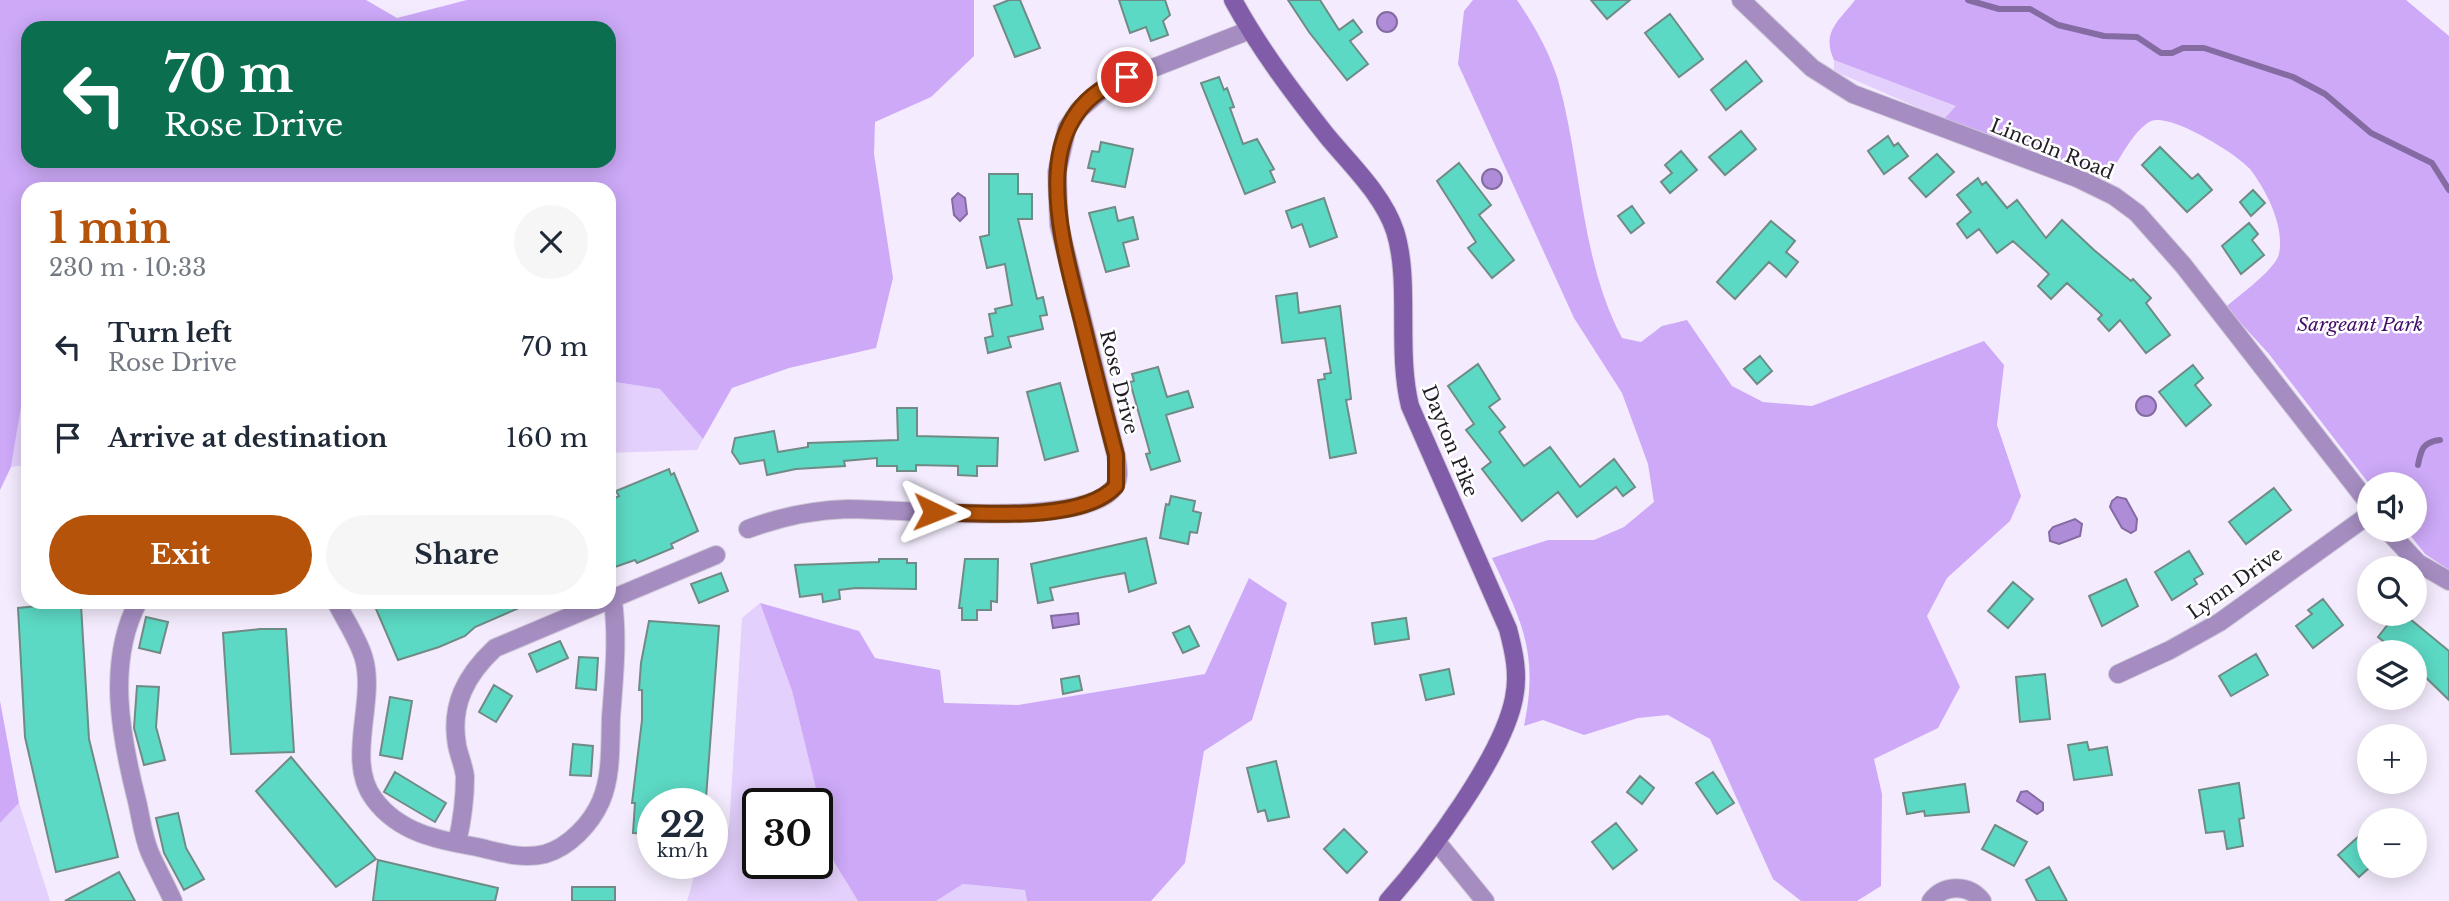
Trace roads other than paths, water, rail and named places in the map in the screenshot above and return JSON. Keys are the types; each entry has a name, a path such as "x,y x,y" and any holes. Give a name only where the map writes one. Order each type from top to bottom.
{"street":[{"name":"Dayton Pike","path":"1233,0 1250,30 1316,121 1374,194 1395,232 1401,282 1404,384 1410,406 1508,629 1514,654 1516,678 1509,717 1477,778 1436,841 1388,901"},
{"name":"Lincoln Road","path":"1741,0 1812,68 1853,94 2077,178 2113,196 2137,213 2183,265 2357,488"},
{"name":"Rose Drive","path":"748,528 786,517 845,509 1028,512 1093,501 1110,493 1116,486 1116,455 1059,225 1057,172 1067,128 1079,110 1107,86 1250,30"},
{"name":"Lynn Drive","path":"2118,674 2212,627 2357,523"},
{"path":"2399,542 2418,563 2449,581"},
{"path":"616,600 716,555"},
{"path":"134,609 130,618 122,664 119,707 122,741 149,851 173,901"},
{"path":"340,609 364,658 368,687 363,749 367,789 383,810 408,829 457,843 526,857 546,853 566,844 591,819 600,802 608,774 617,632 614,609"},
{"path":"457,843 464,809 465,774 454,728 455,711 463,687 480,662 495,648 593,609"},
{"path":"1436,841 1485,901"},
{"path":"1931,901 1937,893 1946,889 1964,888 1975,892 1982,901"}],"waterway":[{"path":"1968,0 1999,9 2030,9 2058,25 2104,36 2137,37 2161,53 2172,53 2183,48 2204,48 2293,77 2325,94 2371,133 2432,163 2449,190"},
{"path":"2418,465 2424,447 2430,442 2440,440"}],"park label":[{"name":"Sargeant Park","path":"2360,324"}]}
